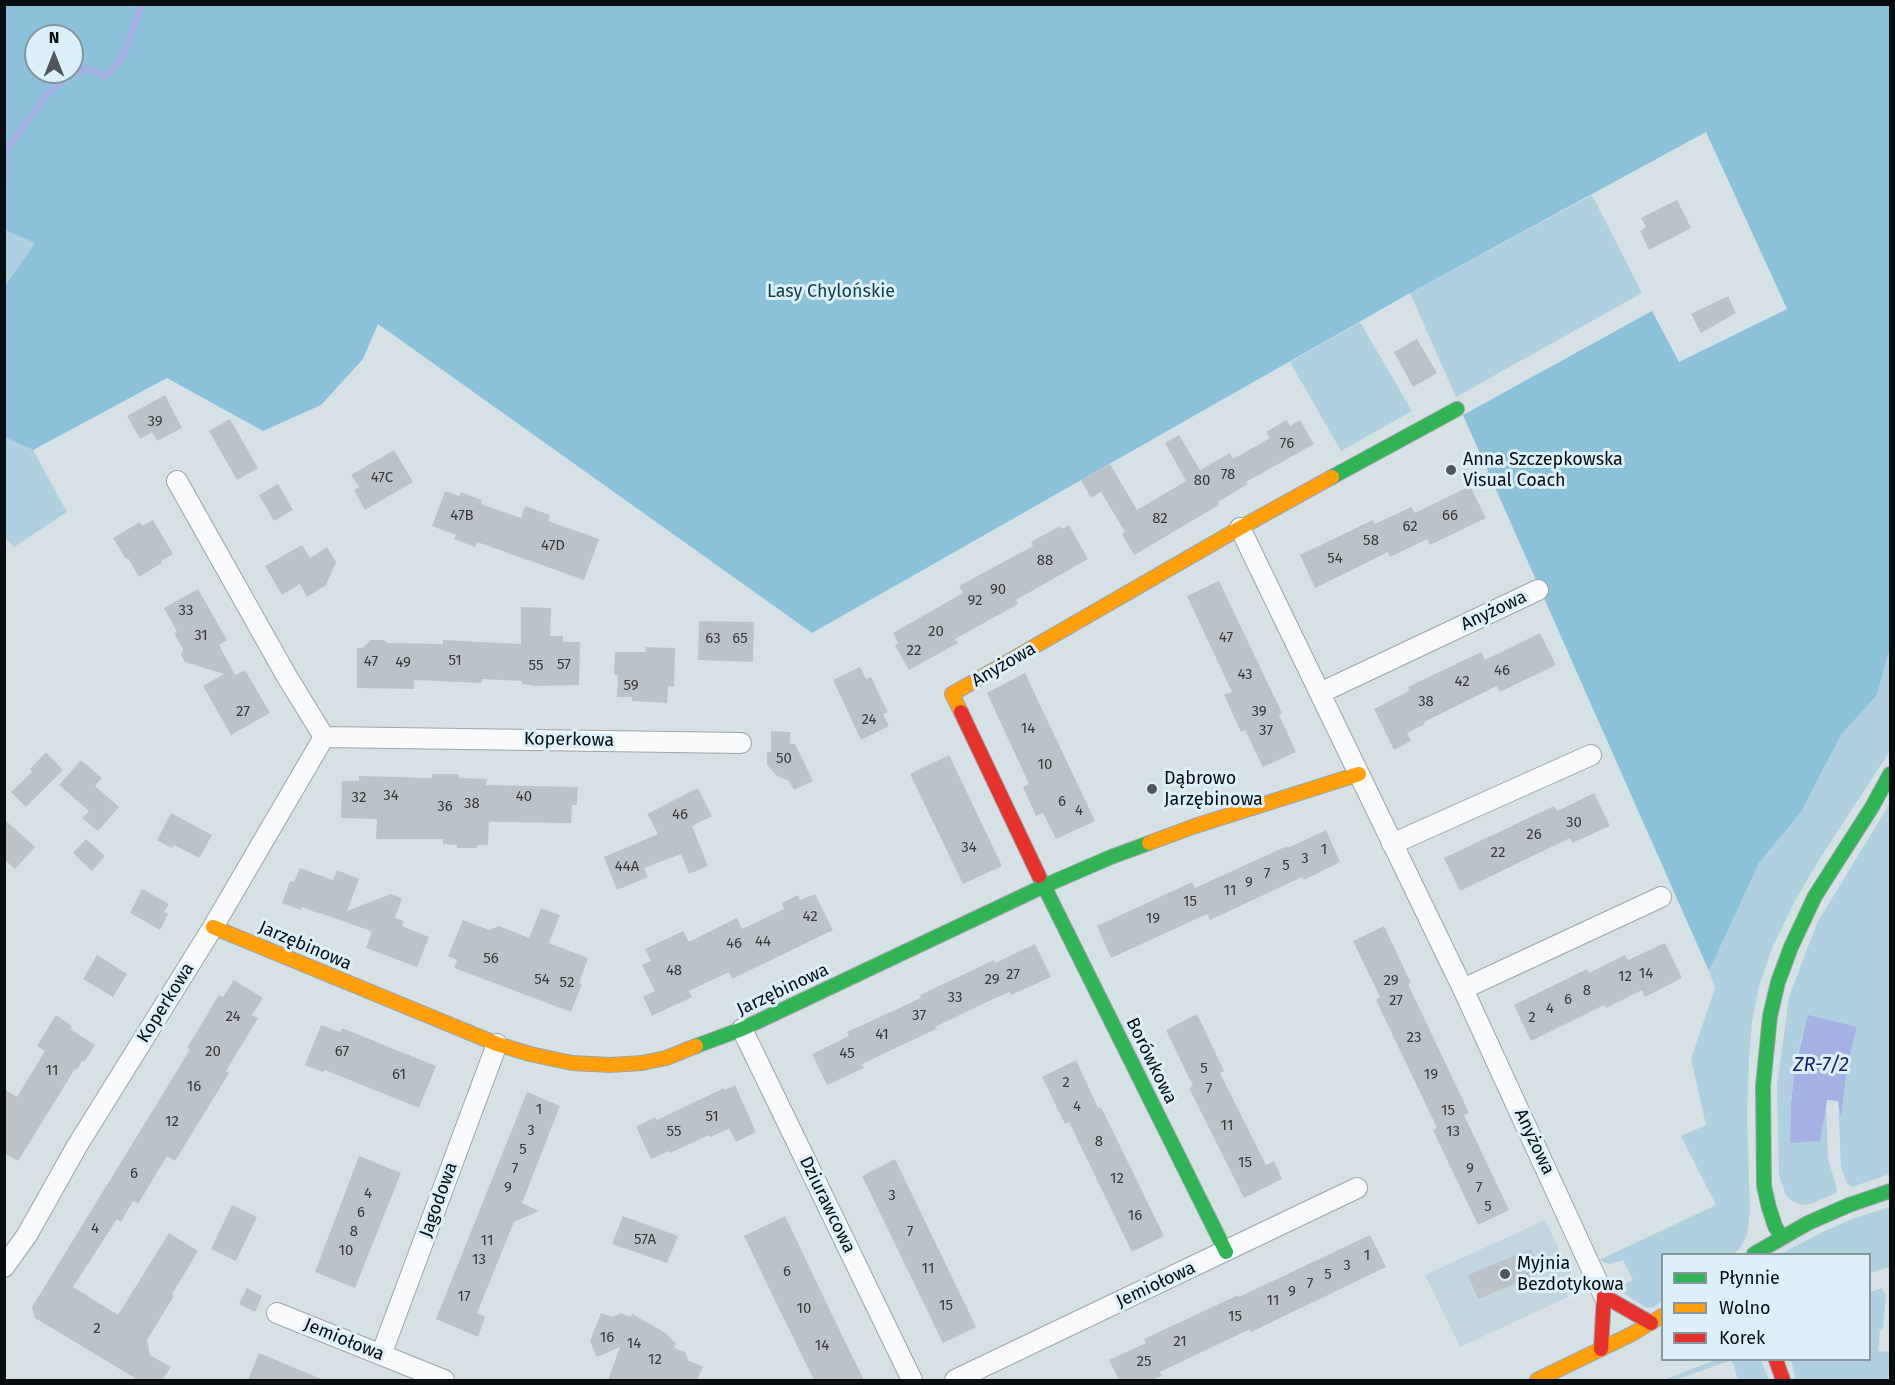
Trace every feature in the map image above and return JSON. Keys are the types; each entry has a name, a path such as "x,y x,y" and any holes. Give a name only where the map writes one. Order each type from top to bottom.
{"main road":[{"name":"Anyżowa","path":"1044,886 952,694 1240,528 1457,409"},
{"name":"Jarzębinowa","path":"213,927 497,1044 572,1063 621,1065 642,1063 666,1058 742,1029 1111,856 1195,826 1359,774"},
{"path":"1781,1238 1768,1208 1764,1186 1764,1066 1770,1016 1778,982 1791,947 1815,896 1872,807 1890,774"},
{"name":"Borówkowa","path":"1044,886 1226,1252"},
{"path":"1756,1253 1830,1212 1890,1191"},
{"path":"1601,1349 1604,1296 1657,1320"},
{"path":"1537,1380 1657,1320"},
{"path":"1777,1361 1783,1380"}],"street":[{"path":"177,481 286,675 324,737"},
{"name":"Anyżowa","path":"1240,528 1462,989 1604,1296"},
{"name":"Anyżowa","path":"1320,693 1538,590"},
{"name":"Koperkowa","path":"4,1267 27,1235 77,1146 213,927 324,737 741,743"},
{"path":"1392,844 1591,755"},
{"path":"1462,989 1662,897"},
{"name":"Dziurawcowa","path":"742,1029 912,1380"},
{"name":"Jagodowa","path":"381,1355 497,1044"},
{"name":"Jemiołowa","path":"955,1380 1357,1188"},
{"name":"Jemiołowa","path":"277,1313 444,1380"}],"shaded area":[{"path":"1592,195 1642,293 1456,397 1410,293"},
{"path":"5,230 36,242 5,286"},
{"path":"1360,322 1412,411 1341,451 1290,362"},
{"path":"5,437 33,450 67,512 14,547 5,539"},
{"path":"1890,647 1890,751 1797,897 1773,946 1759,986 1752,1022 1749,1058 1747,1117 1750,1211 1747,1235 1739,1250 1734,1253 1661,1253 1661,1302 1654,1307 1647,1308 1615,1288 1633,1280 1623,1260 1609,1264 1599,1260 1716,1205 1681,1136 1706,1125 1691,1059 1715,988 1709,971 1759,863 1801,812 1841,735 1877,695"},
{"path":"1890,803 1890,1174 1852,1187 1847,1183 1841,1166 1838,1100 1841,1115 1847,1066 1857,1027 1802,1035 1791,1102 1790,1142 1819,1141 1826,1100 1828,1159 1837,1189 1836,1193 1811,1204 1802,1205 1792,1201 1786,1195 1779,1175 1777,1086 1789,997 1817,923"},
{"path":"1890,1207 1890,1267 1871,1273 1871,1253 1782,1253 1827,1230 1854,1218"},
{"path":"1545,1220 1571,1274 1562,1278 1568,1297 1460,1347 1425,1275"},
{"path":"1882,1288 1886,1296 1878,1351 1890,1352 1888,1380 1796,1380 1791,1361 1871,1361 1871,1292"},
{"path":"1712,1361 1729,1361 1675,1380 1664,1380"},
{"path":"1732,1361 1761,1361 1769,1380 1738,1380"}],"green space":[{"name":"Lasy Chylońskie","path":"5,5 1890,5 1890,647 1877,695 1841,735 1801,812 1759,863 1709,971 1463,415 1652,311 1679,362 1787,309 1706,132 1410,293 812,633 378,324 363,359 321,405 263,431 167,378 33,450 5,437 5,286 35,243 5,230"}],"water":[{"name":"ZR-7/2","path":"1808,1015 1857,1027 1847,1066 1841,1118 1838,1101 1827,1100 1820,1141 1790,1143 1795,1068"}],"building":[{"path":"1677,200 1691,228 1649,250 1640,231 1646,227 1641,218"},
{"path":"1728,296 1736,313 1701,333 1691,314"},
{"path":"1417,339 1437,373 1413,387 1394,352"},
{"path":"165,395 182,428 157,441 152,432 140,439 127,416"},
{"path":"230,419 258,468 237,480 209,431"},
{"path":"1286,420 1290,426 1300,420 1314,444 1246,482 1248,484 1218,502 1219,505 1134,555 1122,534 1125,532 1101,492 1091,498 1081,480 1110,464 1137,510 1186,481 1165,443 1179,435 1200,470 1230,453 1233,459 1270,438 1266,432"},
{"path":"394,450 413,482 365,510 354,490 359,487 351,475"},
{"path":"278,484 293,510 274,521 259,495"},
{"path":"1470,486 1486,518 1430,545 1427,539 1390,557 1388,552 1315,588 1300,555 1373,520 1375,524 1411,507 1415,513"},
{"path":"445,491 459,496 461,492 482,500 481,504 521,518 525,506 550,515 548,521 599,539 584,580 477,542 475,547 454,539 456,535 432,526"},
{"path":"153,520 173,554 139,577 113,538 140,522 142,526"},
{"path":"1069,525 1088,559 1016,600 1018,604 955,639 958,643 909,670 895,646 898,643 893,633 963,593 959,586 1033,546 1031,542 1060,526 1062,529"},
{"path":"302,545 310,558 327,547 336,562 326,585 307,597 300,584 282,595 265,566"},
{"path":"1219,581 1282,713 1279,715 1296,752 1263,767 1245,730 1241,732 1224,695 1232,692 1187,596"},
{"path":"198,589 227,640 219,645 235,675 245,670 270,713 231,735 203,686 224,674 185,662 181,655 183,649 174,633 177,632 164,608"},
{"path":"521,607 551,608 550,636 563,636 563,642 580,642 579,685 536,686 522,684 522,681 482,679 482,683 414,680 414,689 357,688 357,648 362,648 371,640 384,640 387,643 443,644 443,640 521,644"},
{"path":"699,621 754,622 753,662 698,660"},
{"path":"1540,633 1556,665 1500,692 1497,686 1424,722 1425,724 1407,733 1411,741 1394,750 1374,709 1409,691 1408,687 1481,652 1485,660"},
{"path":"645,647 675,648 674,687 668,686 667,703 632,701 632,697 617,697 618,675 614,675 615,652 646,652"},
{"path":"860,667 866,679 871,677 888,712 883,714 889,726 861,740 833,680"},
{"path":"1025,673 1095,821 1056,839 1043,813 1036,816 1023,787 1029,784 987,693"},
{"path":"771,731 790,732 790,744 795,744 813,781 794,790 789,781 777,776 767,765 767,752 771,752"},
{"path":"46,752 63,770 26,807 11,792 32,772 30,769"},
{"path":"949,755 1002,866 963,884 910,774"},
{"path":"81,760 102,778 95,786 119,807 98,831 82,818 89,811 59,785"},
{"path":"432,774 459,774 459,778 487,779 486,785 578,787 577,805 572,805 571,823 489,822 488,845 477,845 477,848 457,848 457,845 443,844 443,839 376,839 377,819 341,818 342,781 359,781 359,776 432,778"},
{"path":"698,788 712,816 692,826 708,866 689,874 681,854 644,868 648,877 617,890 604,857 658,834 647,814"},
{"path":"1594,793 1610,826 1572,843 1570,838 1460,891 1444,858 1554,806 1557,811"},
{"path":"171,813 212,835 199,858 174,845 172,848 157,840"},
{"path":"4,819 35,847 15,869 4,859"},
{"path":"1326,830 1340,862 1210,920 1207,914 1111,958 1097,926 1192,882 1195,888"},
{"path":"86,839 105,856 92,871 73,853"},
{"path":"300,868 333,880 337,870 359,879 347,911 391,894 402,898 395,918 404,921 402,926 429,937 417,967 366,948 372,932 368,930 302,907 301,910 282,903 289,884 291,881 294,882"},
{"path":"142,889 169,904 164,912 168,914 160,930 130,913"},
{"path":"815,894 833,930 732,979 729,972 689,991 692,997 652,1016 643,997 655,991 642,965 651,961 645,949 683,931 689,942 737,918 742,929 784,909 782,903 798,895 800,900"},
{"path":"541,908 560,915 549,943 588,958 579,983 582,984 571,1012 454,968 457,960 448,956 463,920 489,930 499,926 529,938"},
{"path":"1384,926 1411,983 1408,984 1469,1113 1464,1115 1509,1210 1478,1225 1433,1130 1437,1128 1376,1000 1380,997 1353,941"},
{"path":"1665,943 1682,978 1645,997 1642,990 1606,1008 1604,1005 1531,1041 1514,1005 1587,969 1589,973 1625,955 1628,960"},
{"path":"1035,944 1051,977 1011,995 1009,992 972,1009 862,1064 864,1068 827,1085 812,1054 849,1036 847,1032 921,998 920,995 994,960 995,963"},
{"path":"97,955 127,974 113,997 83,979"},
{"path":"234,980 263,998 252,1015 258,1018 226,1071 229,1073 175,1161 167,1156 138,1204 133,1201 121,1222 117,1219 73,1287 118,1315 169,1233 198,1251 147,1340 150,1355 171,1367 162,1380 138,1380 35,1318 32,1307 190,1049 187,1048 219,995 223,997"},
{"path":"1197,1014 1224,1071 1220,1073 1266,1165 1274,1161 1282,1179 1244,1198 1189,1088 1193,1086 1166,1030"},
{"path":"56,1015 72,1026 70,1029 95,1045 84,1062 82,1061 77,1070 75,1069 18,1161 4,1153 4,1089 17,1097 45,1051 37,1046"},
{"path":"321,1025 340,1032 342,1028 436,1066 419,1108 325,1070 323,1072 305,1065"},
{"path":"1076,1060 1164,1236 1132,1252 1069,1122 1065,1124 1042,1077"},
{"path":"735,1085 756,1132 736,1142 729,1129 651,1159 636,1127"},
{"path":"527,1092 560,1106 522,1203 539,1211 514,1222 477,1313 485,1317 478,1337 436,1319"},
{"path":"359,1156 401,1173 355,1288 315,1272"},
{"path":"895,1159 976,1327 943,1343 862,1176"},
{"path":"232,1205 257,1217 236,1261 211,1249"},
{"path":"623,1216 678,1236 667,1263 612,1244"},
{"path":"785,1216 864,1380 814,1380 781,1313 744,1236"},
{"path":"1370,1235 1386,1267 1251,1332 1250,1329 1160,1372 1162,1376 1151,1380 1119,1380 1109,1360 1146,1343 1144,1339"},
{"name":"Myjnia Bezdotykowa","path":"1531,1249 1541,1273 1478,1299 1468,1275"},
{"path":"247,1288 262,1296 255,1312 239,1304"},
{"path":"601,1313 612,1317 621,1313 631,1317 632,1314 664,1332 676,1343 674,1348 685,1352 688,1360 703,1367 697,1380 608,1380 620,1347 597,1357 590,1341"},
{"path":"259,1353 324,1380 248,1380"}],"waterway":[{"path":"4,183 6,177 5,152 49,92 69,75 87,69 105,76 122,59 141,4"}],"traffic: fast":[{"path":"1332,477 1457,409"},
{"path":"1781,1237 1775,1226 1764,1186 1763,1086 1770,1016 1778,982 1791,947 1815,896 1872,807 1890,774"},
{"path":"696,1046 742,1029 1044,886 1149,843"},
{"path":"1039,876 1226,1252"},
{"path":"1756,1253 1808,1223 1849,1205 1890,1191"}],"traffic: slow":[{"path":"961,712 952,694 1332,477"},
{"path":"1149,843 1359,774"},
{"path":"213,927 497,1044 530,1054 572,1063 610,1065 642,1063 666,1058 696,1046"},
{"path":"1537,1380 1632,1334 1661,1317"}],"traffic: jam":[{"path":"961,712 1039,876"},
{"path":"1601,1349 1604,1296 1651,1323"},
{"path":"1776,1361 1783,1380"}],"place":[{"name":"Anna Szczepkowska Visual Coach","path":"1451,470"},
{"name":"Dąbrowo Jarzębinowa","path":"1152,789"},
{"name":"Myjnia Bezdotykowa","path":"1505,1274"}]}
